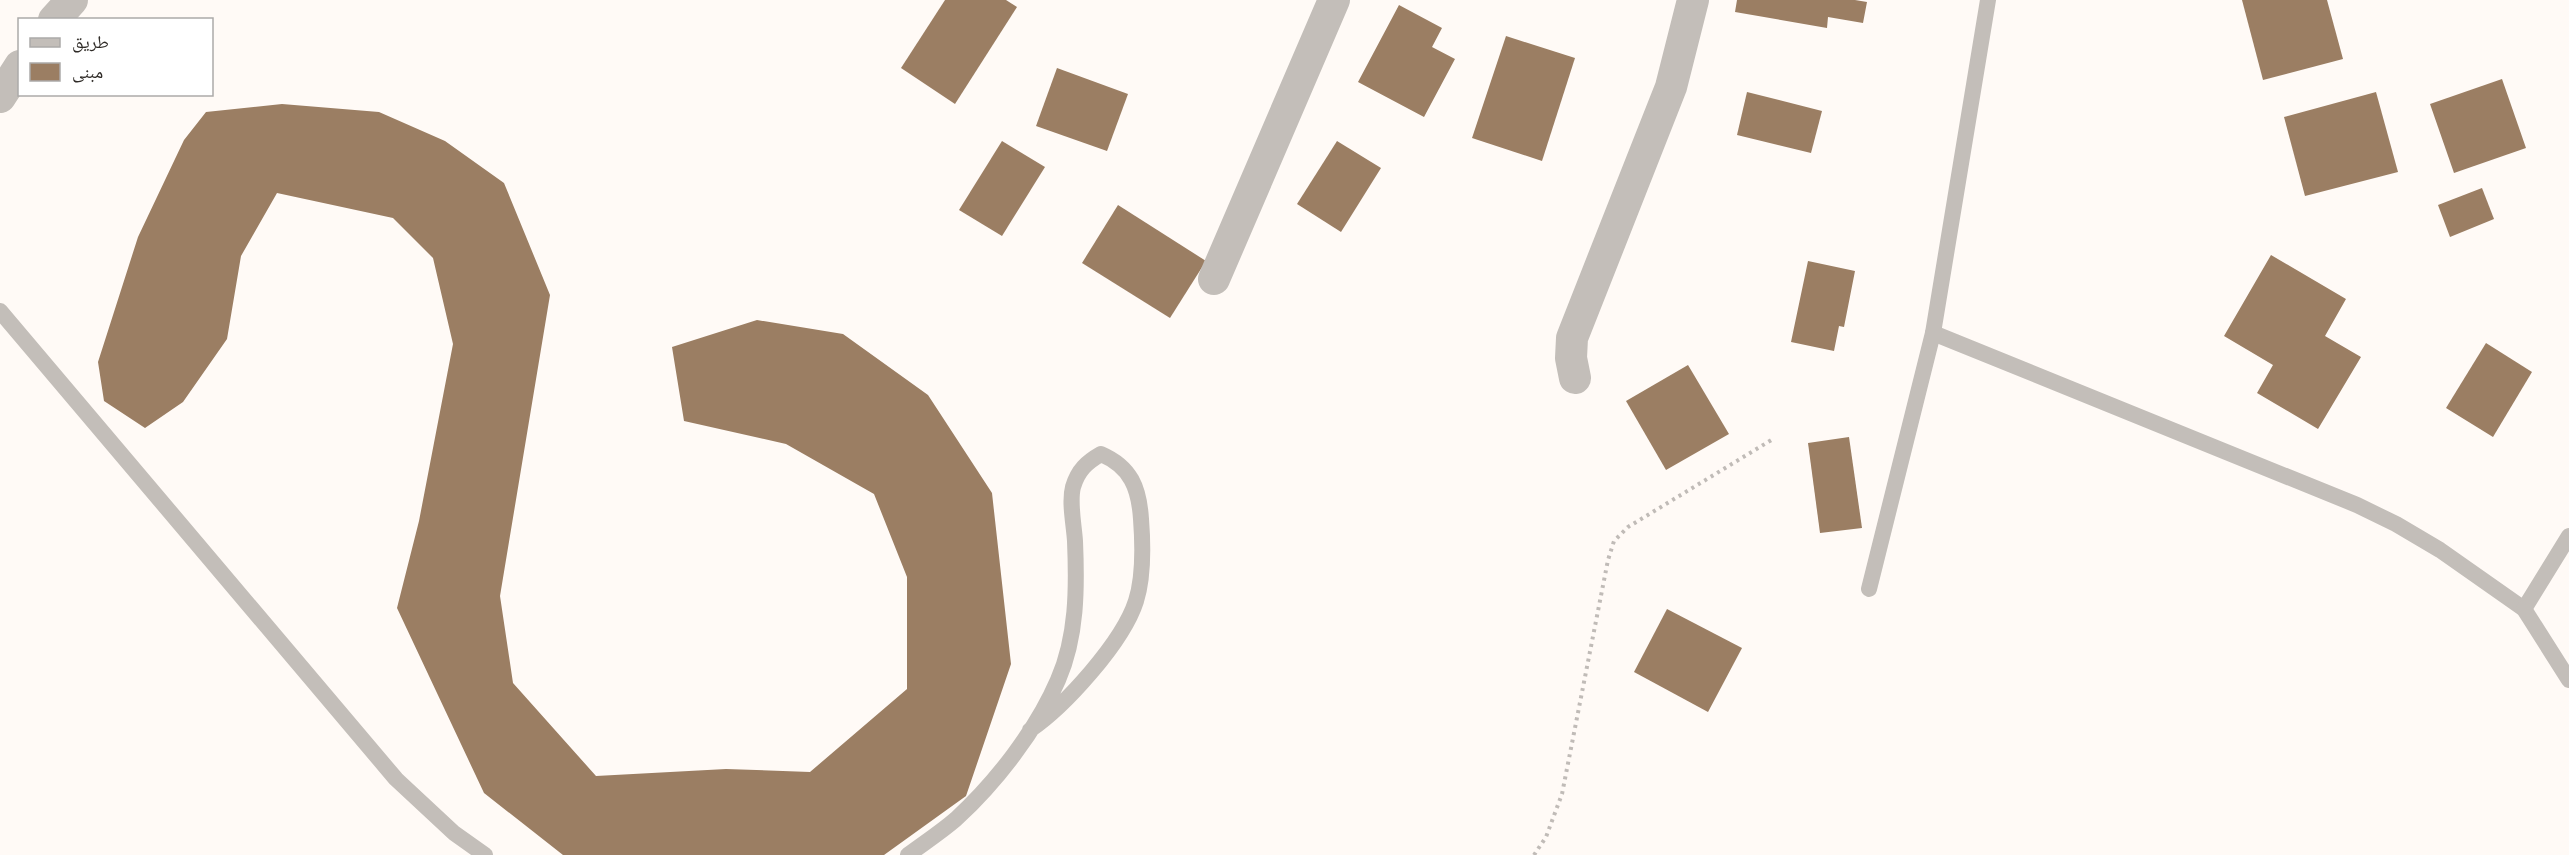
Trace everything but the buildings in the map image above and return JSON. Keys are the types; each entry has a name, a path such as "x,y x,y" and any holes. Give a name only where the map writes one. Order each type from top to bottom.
{"street":[{"path":"56,18 72,0"},
{"path":"1214,279 1334,0"},
{"path":"1575,378 1571,358 1572,338 1671,87 1692,0"},
{"path":"0,97 18,69"}],"lane":[{"path":"1869,589 1933,333 1988,0"},
{"path":"0,311 396,779 454,833 485,855"},
{"path":"1933,333 2357,505 2396,524 2440,550 2524,609 2569,680"},
{"path":"908,855 955,819 1001,771 1030,730 1058,682 1069,651 1074,619 1076,558 1072,488 1084,464 1101,454 1119,462 1139,499 1141,568 1136,601 1121,630 1070,696 1052,715 1030,730"},
{"path":"2524,609 2569,536"}],"path":[{"path":"1534,855 1546,837 1562,794 1603,582 1614,541 1628,527 1773,439"}]}
